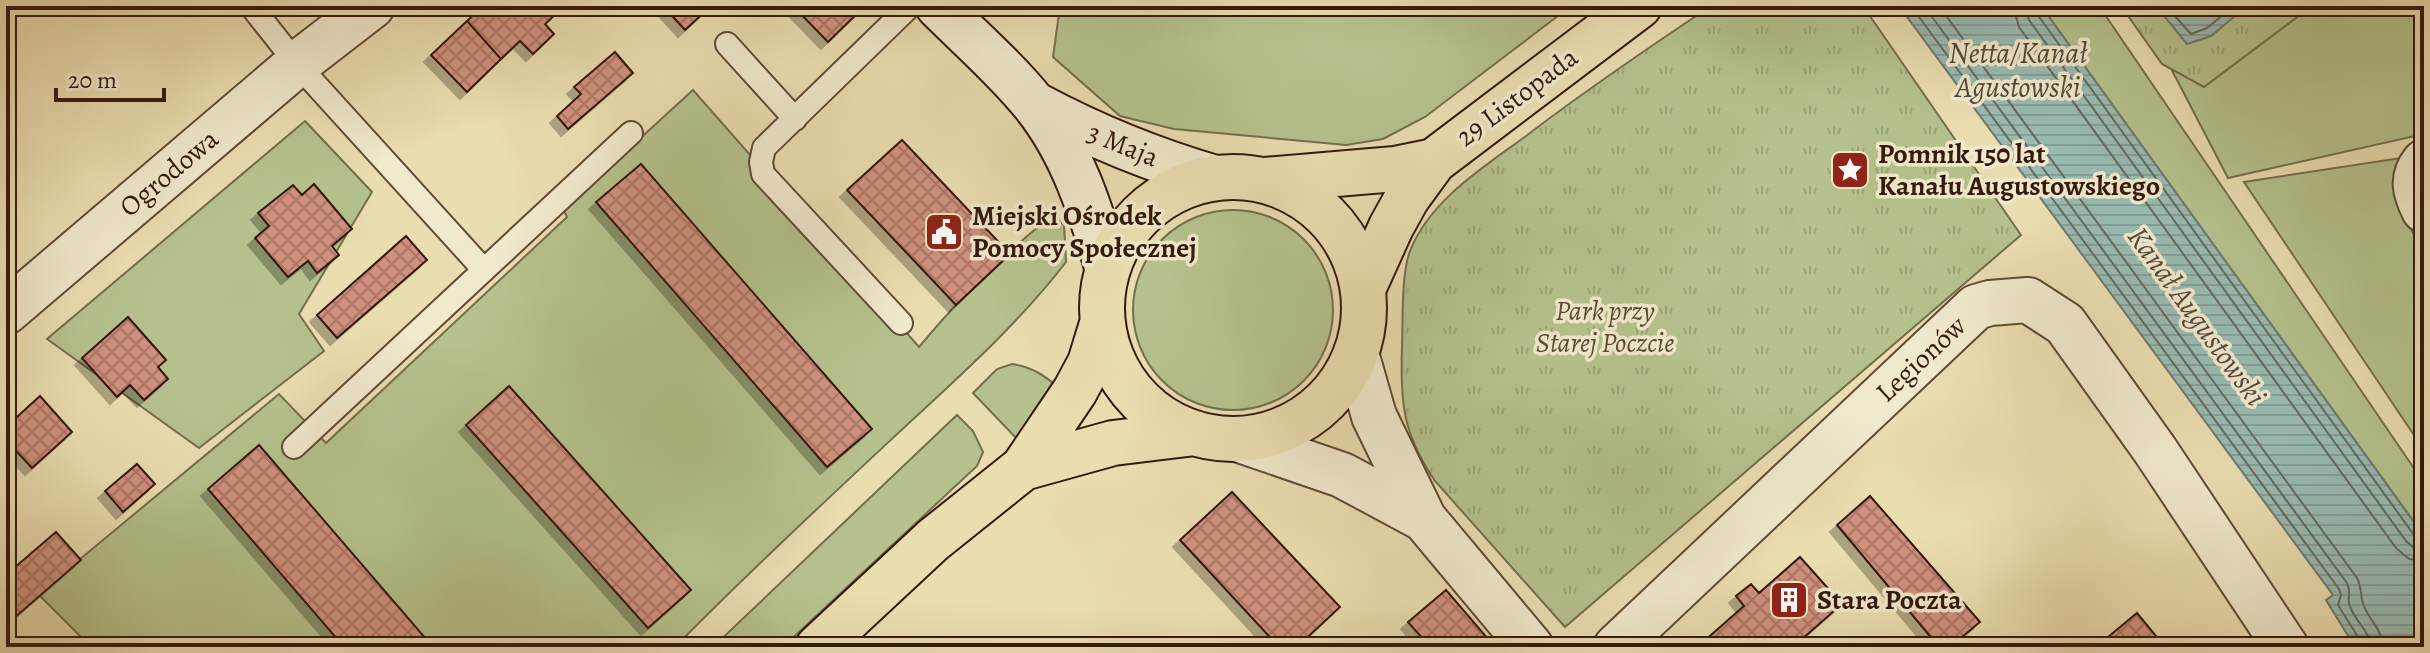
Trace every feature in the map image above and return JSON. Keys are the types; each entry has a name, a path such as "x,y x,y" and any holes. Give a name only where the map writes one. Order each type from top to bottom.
{"main road":[{"name":"29 Listopada","path":"1363,289 1407,198 1434,161 1639,6"},
{"name":"29 Listopada","path":"1263,180 1395,169 1434,161"},
{"path":"1023,468 1113,443 1259,436 1300,420 1334,392 1356,353 1363,321 1363,289 1355,258 1340,231 1318,208 1293,191 1263,180 1239,176 1179,187 1148,206 1123,234 1107,267 1102,295 1102,324 1108,349 1132,393 1150,410 1172,424 1216,436"},
{"path":"818,647 933,540 1023,468 1085,372 1102,324"}],"street":[{"name":"Ogrodowa","path":"6,312 297,64 372,6"},
{"name":"3 Maja","path":"938,6 1034,104 1067,156 1087,201 1107,267"},
{"name":"3 Maja","path":"1034,104 1112,142 1215,178"},
{"path":"2424,162 2416,173 2415,185 2424,210"},
{"name":"Legionów","path":"1616,647 1976,307 2028,300 2065,324 2155,450 2286,647"},
{"path":"1356,353 1374,416 1424,519 1531,647"},
{"path":"1216,436 1342,475 1424,519"}],"lane":[{"path":"251,6 297,64 484,270"},
{"path":"901,323 763,174 761,162 764,148 910,6"},
{"path":"727,44 795,119"},
{"path":"294,447 631,133"}],"green space":[{"path":"1060,6 1571,6 1425,117 1383,139 1346,145 1174,129 1120,116 1053,57"},
{"name":"Park przy Starej Poczcie","path":"1711,6 1863,6 2021,235 1565,627 1435,481 1416,448 1406,418 1402,385 1403,298 1407,261 1419,233 1431,216 1460,186 1594,86"},
{"path":"2041,6 2099,6 2424,483 2424,536"},
{"path":"2121,6 2312,6 2204,87 2162,64"},
{"path":"2241,6 2424,6 2424,134 2228,178 2163,53"},
{"path":"693,90 919,347 982,278 1053,215 1064,225 1066,262 984,352 675,647 137,647 85,641 38,594 279,394 326,443 567,217 563,209"},
{"path":"305,121 372,192 299,314 324,351 199,448 47,339"},
{"path":"2401,158 2394,175 2394,193 2424,256 2424,450 2244,182"},
{"path":"1233,210 1271,218 1304,239 1325,272 1333,310 1325,348 1304,381 1271,402 1233,410 1195,402 1162,381 1141,348 1133,310 1141,272 1162,239 1195,218"},
{"path":"1012,364 1037,372 1059,388 1028,429 1016,438 973,393 997,369"},
{"path":"957,415 973,431 983,452 977,466 783,647 713,647"}],"water":[{"name":"Netta/Kanał Agustowski","path":"1899,6 2041,6 2424,536 2424,647 2355,647 2326,600 2333,595"},
{"path":"2156,6 2247,6 2211,36 2187,44"}],"building":[{"path":"483,6 552,6 558,12 545,24 554,34 533,54 520,41 501,59 467,21"},
{"path":"663,6 711,6 685,30"},
{"path":"793,6 865,6 828,42"},
{"path":"467,21 501,59 467,92 431,55"},
{"path":"615,52 633,73 568,129 557,116 581,94 574,87"},
{"path":"902,140 1010,254 956,305 847,190"},
{"path":"641,164 872,429 827,467 596,202"},
{"path":"314,184 352,229 332,246 339,255 317,273 308,261 288,277 255,238 269,226 258,213 293,185 302,195"},
{"path":"406,236 427,260 337,338 317,315"},
{"path":"128,317 166,360 158,367 168,379 144,400 130,385 117,397 82,358"},
{"path":"509,386 691,590 648,628 466,425"},
{"path":"40,396 72,432 32,468 6,440 6,427"},
{"path":"259,445 433,647 344,647 208,489"},
{"path":"137,464 155,484 123,512 105,491"},
{"path":"1232,492 1340,607 1297,647 1279,647 1180,540"},
{"path":"1870,496 1980,622 1950,647 1939,647 1837,525"},
{"path":"56,532 81,560 6,625 6,575"},
{"name":"Stara Poczta","path":"1800,557 1842,604 1793,647 1705,647 1702,643 1744,606 1736,596 1751,584 1759,593"},
{"path":"1446,590 1495,647 1430,647 1408,622"},
{"path":"2137,613 2165,647 2096,647"}],"place":[{"name":"Pomnik 150 lat Kanału Augustowskiego","path":"1850,170"},
{"name":"Miejski Ośrodek Pomocy Społecznej","path":"944,232"},
{"name":"Stara Poczta","path":"1789,600"}],"water label":[{"name":"Kanał Augustowski","path":"2197,316"}]}
